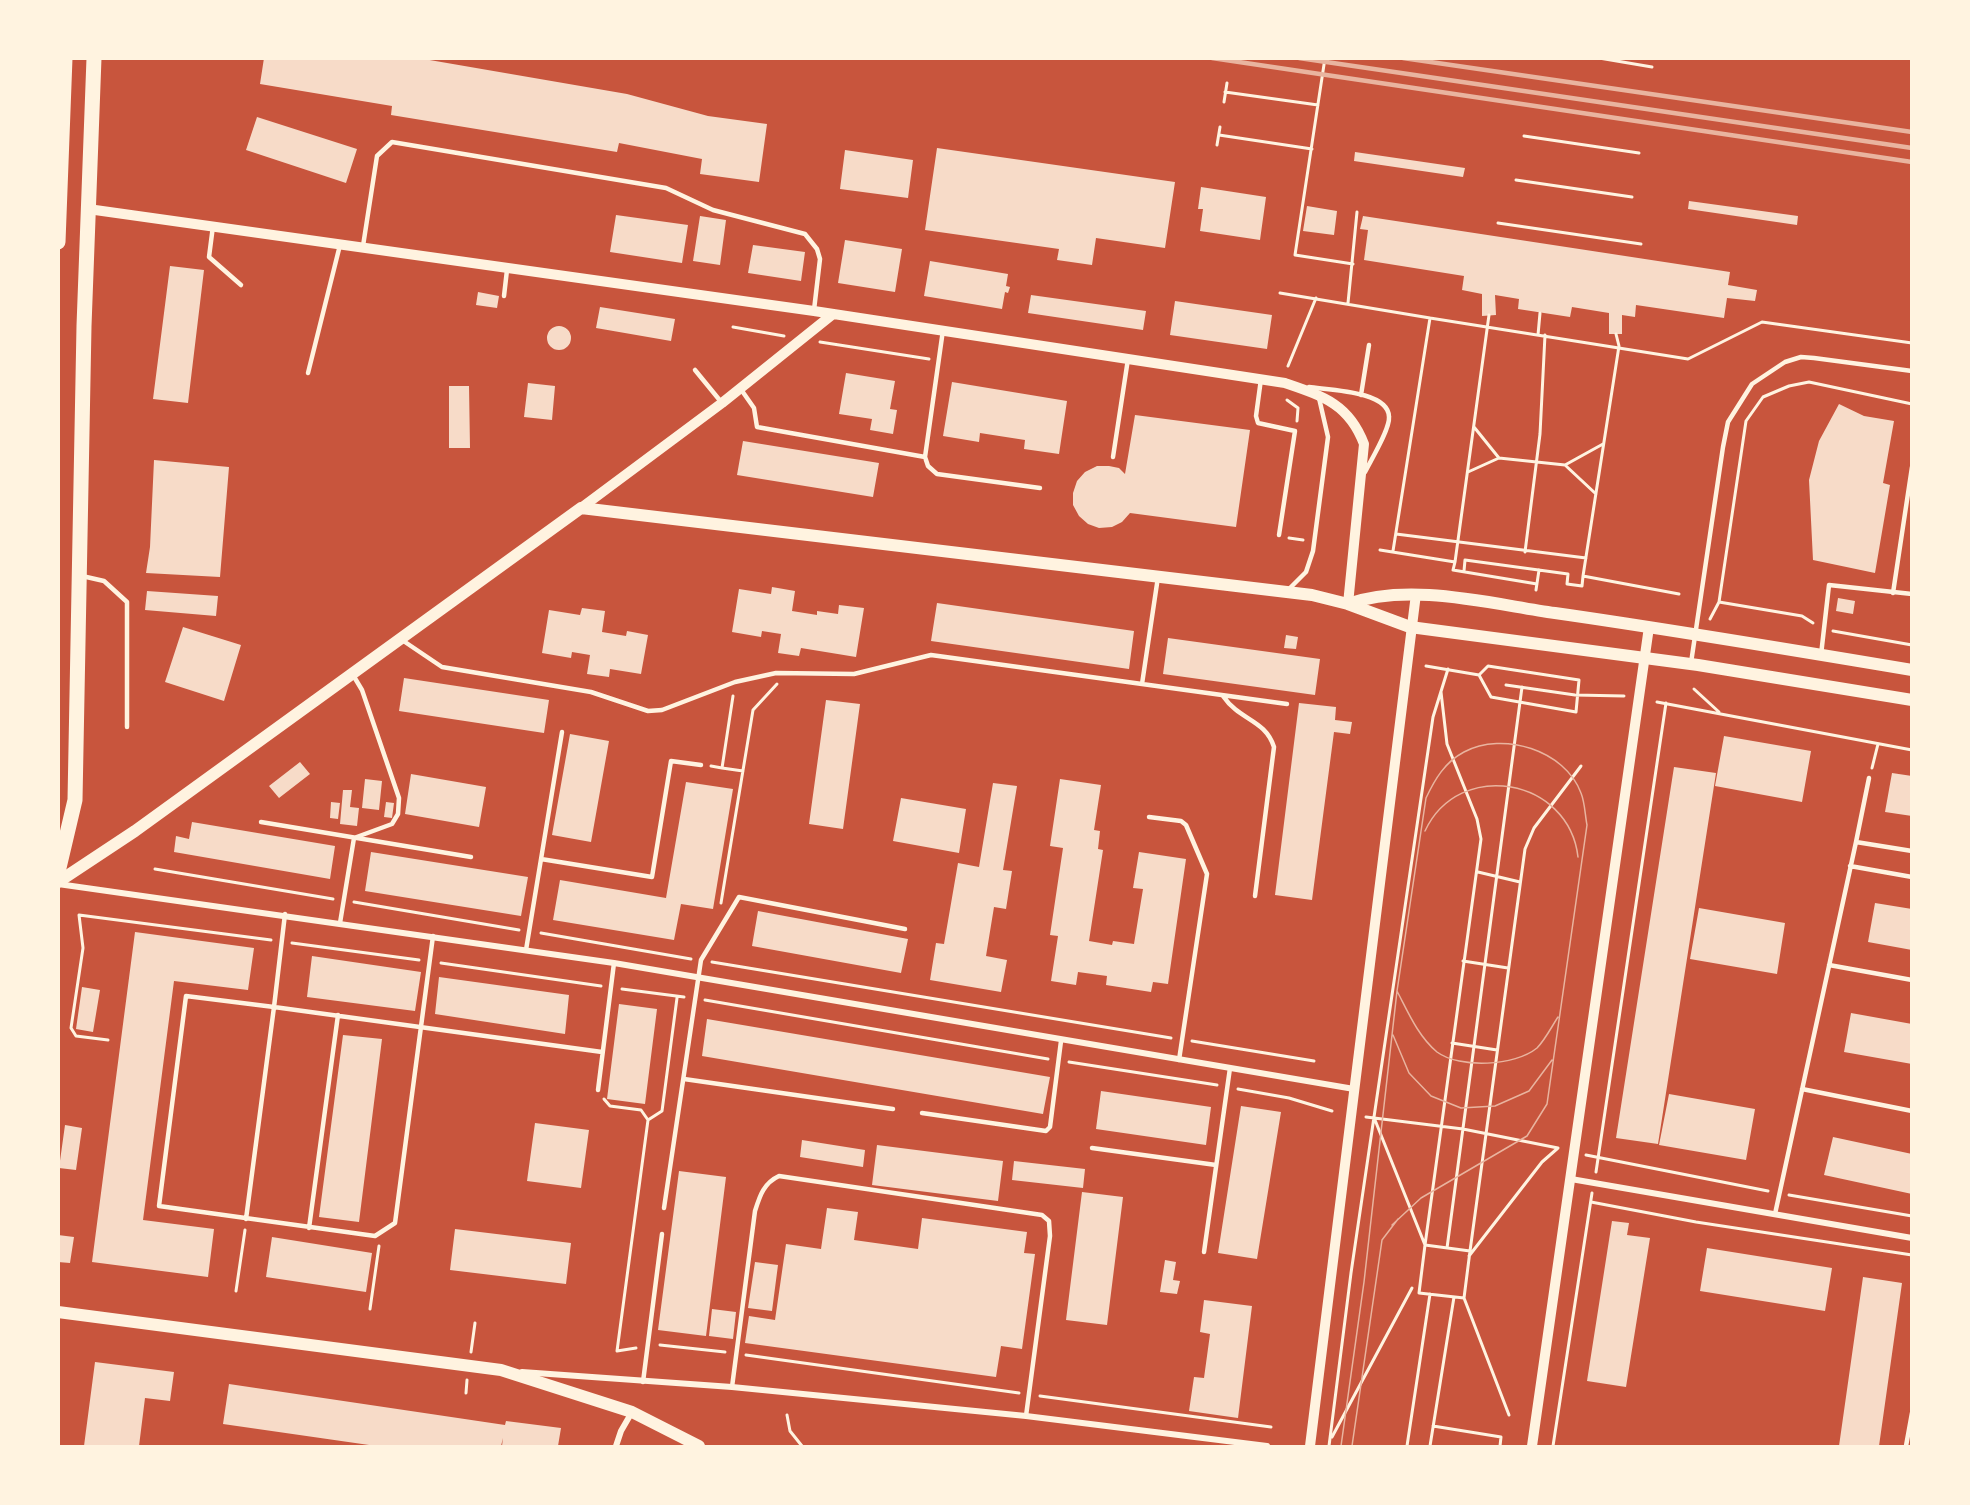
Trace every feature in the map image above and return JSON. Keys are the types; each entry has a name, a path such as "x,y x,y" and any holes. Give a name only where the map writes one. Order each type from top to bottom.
{"main road":[{"path":"58,242 65,58"},
{"path":"58,872 75,800 88,209 94,58"},
{"path":"58,883 135,831 402,640 581,508 1287,592 1348,604 1410,627 1691,664 1911,699"},
{"path":"1348,604 1369,596 1416,594 1696,633 1911,670"},
{"path":"58,1312 501,1370 632,1413 699,1446"}],"street":[{"path":"88,209 814,311 1285,383 1318,394 1340,406 1359,431 1364,444 1348,604"},
{"path":"581,508 722,403 833,314"},
{"path":"1310,1446 1410,627 1416,594"},
{"path":"1532,1446 1649,627"},
{"path":"58,883 285,914 698,976 1061,1041 1354,1089"},
{"path":"1571,1179 1911,1238"},
{"path":"501,1370 732,1387 1026,1416 1267,1446"},
{"path":"616,1446 621,1431 632,1413"}],"lane":[{"path":"363,246 377,156 392,142 666,188 713,210 805,234 817,249 820,259 814,311"},
{"path":"213,226 209,257 241,285"},
{"path":"308,373 340,243"},
{"path":"504,296 508,267"},
{"path":"944,330 925,457 928,466 937,474 1040,488"},
{"path":"1361,395 1369,345"},
{"path":"1691,664 1728,422 1752,384 1785,362 1801,357 1911,371"},
{"path":"1113,457 1128,359"},
{"path":"695,370 722,403"},
{"path":"1261,379 1256,416 1258,423 1295,430 1279,535"},
{"path":"1285,383 1379,399 1388,408 1390,419 1361,481"},
{"path":"740,388 753,408 757,427 925,457"},
{"path":"1287,592 1306,572 1313,551 1328,436 1318,394"},
{"path":"1893,593 1911,467"},
{"path":"79,576 104,581 127,602 127,727"},
{"path":"1142,684 1158,576"},
{"path":"1821,654 1829,585 1911,594"},
{"path":"402,640 442,667 591,692 648,711 662,710 735,682 788,673 854,674 931,655 1287,704"},
{"path":"353,675 362,690 399,798 398,814 392,824 354,838"},
{"path":"1223,696 1233,710 1263,728 1270,736 1274,747 1256,896"},
{"path":"526,950 562,732"},
{"path":"541,859 652,878 672,761 701,765"},
{"path":"1775,1214 1869,778"},
{"path":"1149,817 1181,821 1186,825 1207,874 1179,1060"},
{"path":"261,822 471,857"},
{"path":"340,923 354,838"},
{"path":"1856,842 1911,851"},
{"path":"1850,866 1911,877"},
{"path":"664,1208 701,960 739,897 905,928"},
{"path":"246,1219 285,914"},
{"path":"433,936 422,1026 395,1223 375,1236 159,1206 186,996 422,1026 602,1052"},
{"path":"598,1090 614,963"},
{"path":"1829,965 1911,980"},
{"path":"309,1228 338,1015"},
{"path":"922,1113 1046,1131 1050,1127 1061,1041"},
{"path":"1204,1252 1230,1068"},
{"path":"684,1079 893,1109"},
{"path":"1802,1089 1911,1111"},
{"path":"1092,1148 1216,1165"},
{"path":"732,1387 755,1211 762,1191 770,1181 779,1176 1042,1215 1049,1221 1050,1236 1026,1416"},
{"path":"643,1382 662,1234"},
{"path":"1906,1446 1911,1413"}],"path":[{"path":"1325,58 1295,255 1353,264"},
{"path":"1599,58 1652,67"},
{"path":"1224,102 1227,83"},
{"path":"1226,92 1318,105"},
{"path":"1217,145 1220,127"},
{"path":"1219,135 1312,149"},
{"path":"1524,136 1639,153"},
{"path":"1516,180 1632,197"},
{"path":"1348,303 1357,212"},
{"path":"1498,223 1641,244"},
{"path":"1280,293 1619,346 1688,359 1762,322 1911,343"},
{"path":"1288,366 1316,298"},
{"path":"1538,335 1540,313"},
{"path":"1489,315 1453,570 1537,584"},
{"path":"1393,551 1430,318"},
{"path":"733,327 939,361"},
{"path":"1464,571 1465,560 1568,574 1567,584 1582,586 1619,346 1616,334"},
{"path":"1525,552 1536,462 1545,335"},
{"path":"1707,623 1719,602 1746,421 1763,397 1789,386 1809,382 1911,404"},
{"path":"1283,398 1298,408 1295,430"},
{"path":"1473,426 1499,458"},
{"path":"1468,472 1499,458 1564,465 1604,444"},
{"path":"1564,465 1596,494"},
{"path":"1395,534 1586,558"},
{"path":"1380,550 1455,562"},
{"path":"1536,590 1539,570"},
{"path":"1583,576 1679,594"},
{"path":"1426,666 1479,675"},
{"path":"1488,666 1579,680 1576,712 1520,704 1491,697 1479,675 1488,666"},
{"path":"1329,1446 1433,717 1448,669"},
{"path":"720,909 753,710 788,673"},
{"path":"722,768 735,682"},
{"path":"1506,686 1578,694 1624,696"},
{"path":"1447,1248 1522,687"},
{"path":"1694,689 1721,714"},
{"path":"1441,692 1447,744 1477,819 1481,839 1478,872 1462,961 1419,1293 1464,1298"},
{"path":"1657,702 1911,750"},
{"path":"1553,1446 1599,1158 1666,703"},
{"path":"1869,778 1878,744"},
{"path":"701,765 743,771"},
{"path":"1509,1415 1464,1298 1525,849 1534,828 1581,766"},
{"path":"155,869 1314,1061"},
{"path":"1478,872 1520,882"},
{"path":"108,1040 76,1036 71,1028 83,948 79,915 695,998 1103,1068"},
{"path":"690,959 696,949"},
{"path":"1462,961 1509,968"},
{"path":"648,1120 662,1111 677,997"},
{"path":"1452,1043 1497,1050"},
{"path":"598,1090 609,1106 641,1110 648,1120 617,1351 665,1344 1270,1427"},
{"path":"1366,1116 1441,1126 1558,1149 1542,1162 1469,1256"},
{"path":"1375,1118 1425,1245"},
{"path":"1584,1155 1911,1216"},
{"path":"1591,1202 1696,1222 1911,1255"},
{"path":"236,1291 246,1219"},
{"path":"370,1309 381,1232"},
{"path":"1425,1245 1470,1251"},
{"path":"1330,1441 1412,1288"},
{"path":"1407,1446 1430,1294"},
{"path":"1430,1446 1454,1297"},
{"path":"788,1415 790,1431 802,1446"},
{"path":"1433,1426 1501,1437 1500,1446"}],"building":[{"path":"264,58 418,58 627,94 708,116 767,124 759,182 700,174 702,159 619,143 617,152 391,115 392,106 260,84"},
{"path":"257,117 357,149 346,183 246,150"},
{"path":"937,148 1175,182 1165,248 1096,238 1092,265 1057,260 1059,249 925,230"},
{"path":"845,150 913,160 908,198 840,189"},
{"path":"1355,152 1465,168 1463,177 1354,161"},
{"path":"1201,187 1266,197 1260,240 1200,231 1203,209 1198,209"},
{"path":"1689,201 1798,216 1797,225 1688,209"},
{"path":"1307,206 1337,211 1334,235 1303,231"},
{"path":"616,215 688,225 682,263 610,252"},
{"path":"700,216 726,220 720,265 693,261"},
{"path":"1363,216 1730,272 1728,285 1757,290 1755,301 1727,298 1724,318 1636,305 1635,317 1622,315 1622,334 1609,334 1609,313 1572,307 1570,317 1518,309 1519,299 1495,295 1496,315 1482,316 1482,294 1462,290 1464,276 1364,260 1368,230 1360,229"},
{"path":"845,240 902,249 895,292 838,283"},
{"path":"753,245 805,252 801,281 748,273"},
{"path":"930,261 1008,274 1006,286 1010,287 1008,293 1005,292 1002,309 924,296"},
{"path":"170,266 204,270 188,403 153,399"},
{"path":"478,292 499,296 497,308 476,305"},
{"path":"1031,295 1146,311 1143,330 1028,313"},
{"path":"1175,301 1272,315 1267,349 1170,335"},
{"path":"600,307 675,319 671,341 596,328"},
{"path":"559,326 567,330 571,338 567,346 559,350 551,346 547,338 551,330"},
{"path":"846,373 895,381 890,409 897,410 893,434 870,430 872,419 839,414"},
{"path":"952,382 1067,401 1059,454 1024,449 1025,440 980,433 979,442 943,436"},
{"path":"528,383 555,386 552,420 524,417"},
{"path":"449,386 469,386 470,448 449,448"},
{"path":"1839,404 1864,416 1894,421 1883,483 1890,485 1875,573 1813,560 1809,480 1819,441"},
{"path":"1135,415 1250,430 1236,527 1130,513 1122,522 1112,527 1099,528 1088,524 1079,516 1073,505 1073,493 1077,481 1085,472 1097,466 1109,466 1119,468 1125,474"},
{"path":"743,441 879,463 873,497 737,475"},
{"path":"154,460 229,467 220,577 146,573 150,547"},
{"path":"772,587 795,591 792,611 817,615 817,611 838,614 839,605 864,608 856,657 801,648 799,656 778,653 781,634 762,631 761,637 732,632 739,589 771,594"},
{"path":"147,591 218,596 216,616 145,610"},
{"path":"1838,598 1855,601 1853,614 1836,611"},
{"path":"937,603 1134,631 1129,669 931,641"},
{"path":"582,608 605,611 602,632 626,636 627,631 648,635 641,674 610,669 609,677 587,674 590,655 572,652 571,658 542,653 549,610 580,615"},
{"path":"183,627 241,645 224,701 165,682"},
{"path":"1286,635 1298,637 1296,649 1284,648"},
{"path":"1168,638 1320,659 1315,695 1163,674"},
{"path":"404,678 549,700 544,733 399,711"},
{"path":"826,700 860,704 843,829 809,824"},
{"path":"1299,703 1336,707 1335,720 1352,722 1350,734 1334,732 1312,900 1275,895"},
{"path":"570,734 609,741 591,842 552,835"},
{"path":"1724,736 1811,751 1802,802 1715,786"},
{"path":"300,762 310,774 279,798 269,786"},
{"path":"1674,767 1716,773 1658,1144 1616,1138"},
{"path":"1892,773 1912,776 1912,816 1885,812"},
{"path":"411,774 486,787 479,827 405,814"},
{"path":"365,779 382,781 379,810 362,808"},
{"path":"1060,779 1101,785 1094,830 1100,831 1098,849 1103,850 1089,941 1112,945 1113,941 1134,944 1143,889 1133,888 1139,852 1186,859 1168,984 1153,982 1151,992 1106,985 1107,976 1078,972 1076,985 1051,981 1058,936 1050,935 1063,848 1050,846"},
{"path":"686,782 733,789 713,909 681,904 674,940 553,920 560,880 666,898"},
{"path":"993,783 1017,786 1003,870 1012,871 1006,909 994,907 986,956 1007,960 1001,992 930,980 936,943 944,944 958,863 979,867"},
{"path":"343,790 352,790 350,807 359,808 357,826 340,824"},
{"path":"901,798 966,809 959,853 893,841"},
{"path":"331,802 340,803 338,819 330,818"},
{"path":"386,802 394,803 392,818 384,817"},
{"path":"192,822 335,846 330,879 174,852 176,836 189,839"},
{"path":"371,852 528,877 521,916 365,891"},
{"path":"1875,903 1912,909 1912,950 1868,942"},
{"path":"1699,908 1785,923 1777,974 1690,959"},
{"path":"758,911 908,939 901,973 752,946"},
{"path":"135,932 254,948 248,990 174,981 143,1220 214,1229 208,1277 92,1262"},
{"path":"312,956 421,972 415,1011 307,997"},
{"path":"439,977 569,995 565,1034 435,1014"},
{"path":"82,987 100,990 93,1032 76,1029"},
{"path":"619,1004 657,1009 645,1104 607,1099"},
{"path":"1851,1013 1912,1024 1912,1064 1844,1052"},
{"path":"707,1019 1050,1077 1043,1114 702,1056"},
{"path":"343,1035 382,1039 359,1222 319,1217"},
{"path":"1101,1091 1211,1107 1206,1145 1096,1129"},
{"path":"1669,1094 1755,1109 1746,1160 1659,1145"},
{"path":"1241,1106 1281,1112 1257,1259 1218,1253"},
{"path":"535,1123 589,1130 581,1188 527,1181"},
{"path":"65,1125 82,1128 76,1170 59,1168"},
{"path":"1833,1137 1912,1154 1912,1194 1824,1175"},
{"path":"802,1140 865,1150 863,1167 800,1157"},
{"path":"877,1145 1003,1161 998,1201 872,1185"},
{"path":"1014,1161 1085,1169 1083,1188 1012,1180"},
{"path":"679,1171 726,1177 706,1336 658,1330"},
{"path":"1082,1192 1123,1197 1107,1325 1066,1320"},
{"path":"827,1208 858,1212 854,1240 918,1249 922,1218 1027,1232 1024,1253 1035,1254 1022,1349 1001,1346 996,1377 745,1343 749,1316 775,1320 786,1244 821,1249"},
{"path":"1612,1221 1629,1223 1627,1235 1650,1238 1626,1387 1587,1381"},
{"path":"455,1229 571,1243 566,1284 450,1270"},
{"path":"58,1235 74,1237 70,1263 58,1262"},
{"path":"272,1237 372,1253 366,1292 266,1277"},
{"path":"1707,1248 1832,1268 1825,1311 1700,1291"},
{"path":"1165,1260 1176,1262 1173,1280 1180,1281 1177,1294 1160,1292"},
{"path":"755,1262 778,1265 772,1311 748,1308"},
{"path":"1863,1277 1902,1283 1879,1446 1839,1446"},
{"path":"1204,1300 1252,1306 1238,1418 1189,1411 1194,1377 1204,1378 1210,1334 1200,1332"},
{"path":"712,1309 736,1312 733,1339 709,1336"},
{"path":"95,1362 174,1372 170,1401 145,1398 139,1446 84,1446"},
{"path":"229,1384 505,1425 506,1421 561,1428 558,1446 502,1446 503,1438 501,1446 376,1446 223,1424"}],"tram line":[{"path":"1341,1446 1364,1282 1397,991 1426,798 1441,772 1464,752 1480,746 1496,744 1514,744 1531,748 1561,765 1573,778 1581,793 1587,825 1547,1104 1527,1136 1421,1198 1392,1225"},
{"path":"1425,831 1441,808 1462,793 1486,786 1511,787 1535,795 1555,809 1570,830 1578,857"},
{"path":"1397,991 1414,1023 1430,1046 1437,1052 1459,1061 1502,1062 1527,1054 1540,1045 1558,1017"},
{"path":"1393,1035 1409,1073 1431,1096 1461,1108 1495,1106 1529,1091 1552,1060"},
{"path":"1352,1446 1382,1240 1398,1219"}],"railway":[{"path":"1212,58 1912,162"},
{"path":"1299,58 1912,148"},
{"path":"1403,58 1912,132"}]}
